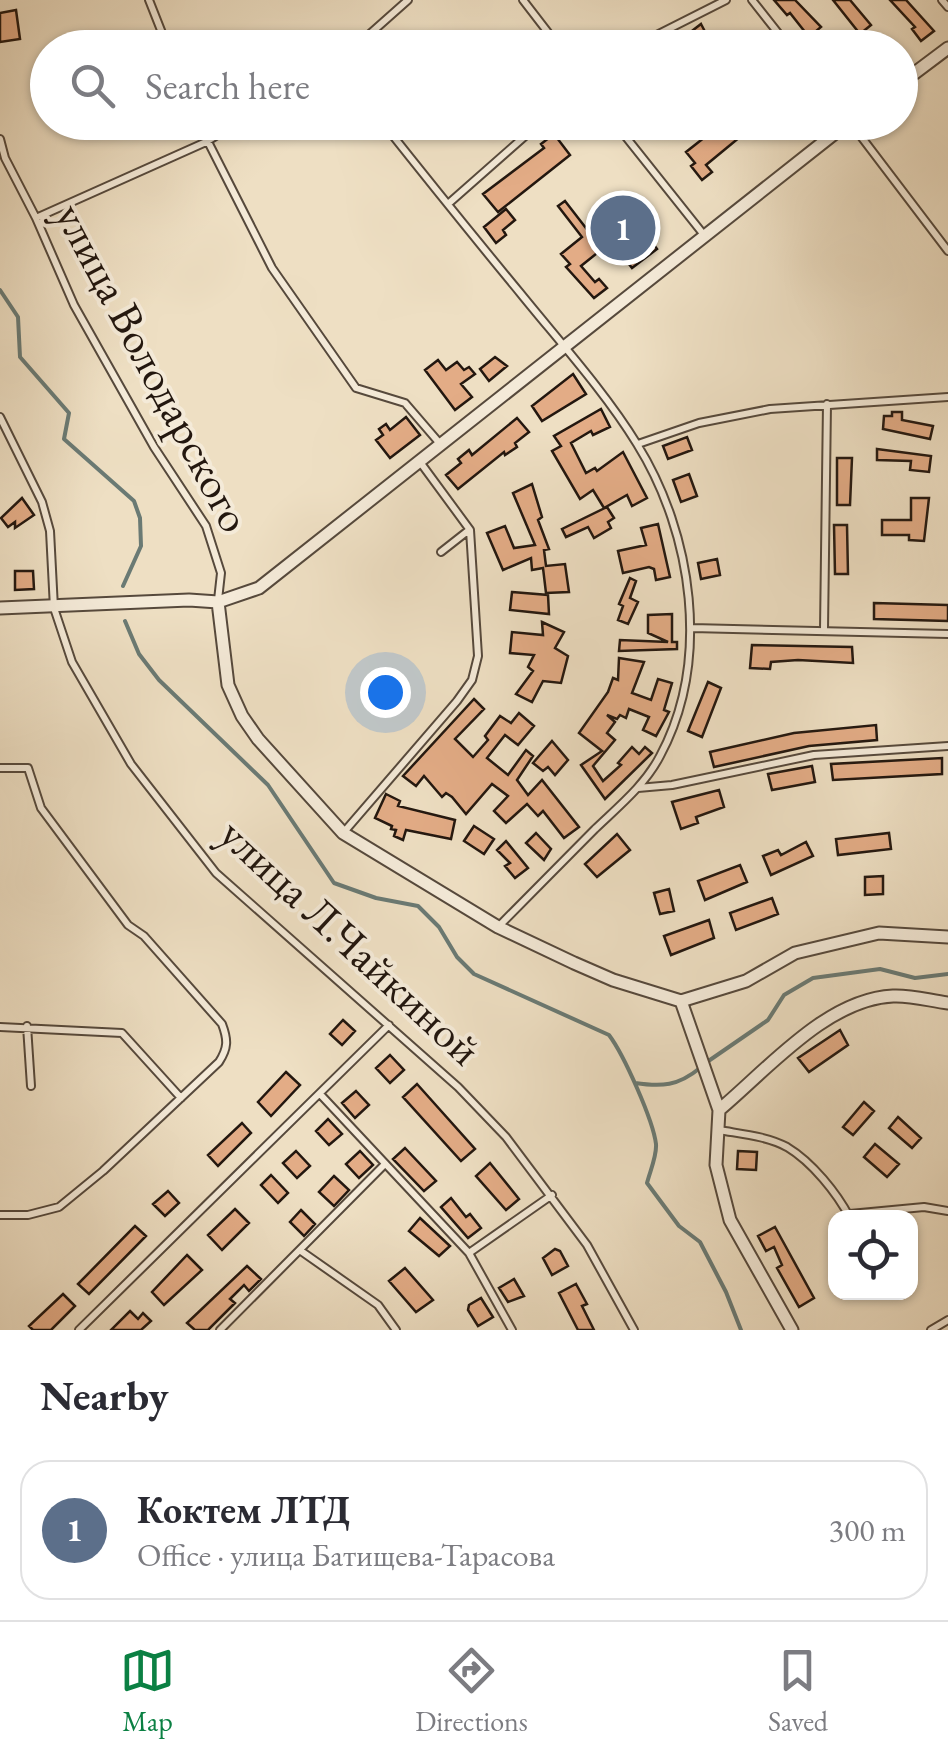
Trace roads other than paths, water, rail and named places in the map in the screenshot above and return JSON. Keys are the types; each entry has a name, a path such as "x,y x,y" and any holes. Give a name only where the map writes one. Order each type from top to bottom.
{"street":[{"path":"918,70 948,48"},
{"path":"0,608 218,602 259,588 826,140"},
{"name":"улица Володарского","path":"218,602 228,685 242,716 343,833 498,927 613,980 682,1000"},
{"path":"792,1330 730,1220 716,1165 719,1110 682,1000 746,981 794,953 878,933 948,937"},
{"path":"719,1110 831,1015 862,1001 896,995 948,1003"}],"lane":[{"path":"149,0 161,30"},
{"path":"374,30 408,0"},
{"path":"523,0 546,30"},
{"path":"667,30 726,0"},
{"path":"752,0 776,30"},
{"path":"942,0 948,7"},
{"name":"улица Володарского","path":"0,139 5,158 74,305 154,447 206,526 221,574 218,602"},
{"path":"36,218 209,140"},
{"path":"396,140 564,346 638,444 669,511 689,592 690,673 678,719 659,759 638,788 498,927"},
{"path":"448,204 521,140"},
{"path":"628,140 704,236"},
{"path":"863,140 948,251"},
{"path":"206,142 272,268 356,388 405,403 442,446"},
{"path":"638,444 699,423 770,409 948,397"},
{"path":"824,629 827,404"},
{"name":"улица Л.Чайкиной","path":"0,418 42,502 50,531 54,608 72,662 131,764 216,873 458,1087 506,1137 587,1244 634,1330"},
{"path":"343,833 472,680 478,656 470,530 420,462"},
{"path":"441,552 470,530"},
{"path":"692,628 948,634"},
{"path":"638,788 672,785 814,755 948,746"},
{"path":"0,768 28,768 41,808 128,925 144,936 222,1024 227,1037 226,1051 181,1098 59,1207 28,1215 0,1215"},
{"path":"79,1330 388,1025"},
{"path":"28,1026 31,1086"},
{"path":"0,1027 122,1033 181,1098"},
{"path":"320,1094 469,1253 512,1330"},
{"path":"719,1130 767,1139 790,1148 827,1184 846,1210"},
{"path":"220,1330 384,1165"},
{"path":"469,1253 552,1195"},
{"path":"899,1210 924,1207 948,1211"},
{"path":"301,1251 378,1305 396,1330"},
{"path":"931,1330 948,1320"}],"waterway":[{"path":"0,290 18,317 20,357 69,413 64,439 134,501 140,518 141,546 123,586"},
{"path":"125,621 139,654 159,680 268,785 334,883 376,898 418,906 474,974 609,1035 637,1088 654,1133 655,1153 647,1183 679,1226 700,1242 741,1330"},
{"path":"707,1062 768,1020 784,995 813,978 880,969 915,978 948,974"},
{"path":"635,1083 669,1084 700,1068"}],"place":[{"name":"Коктем ЛТД","path":"623,228"}]}
